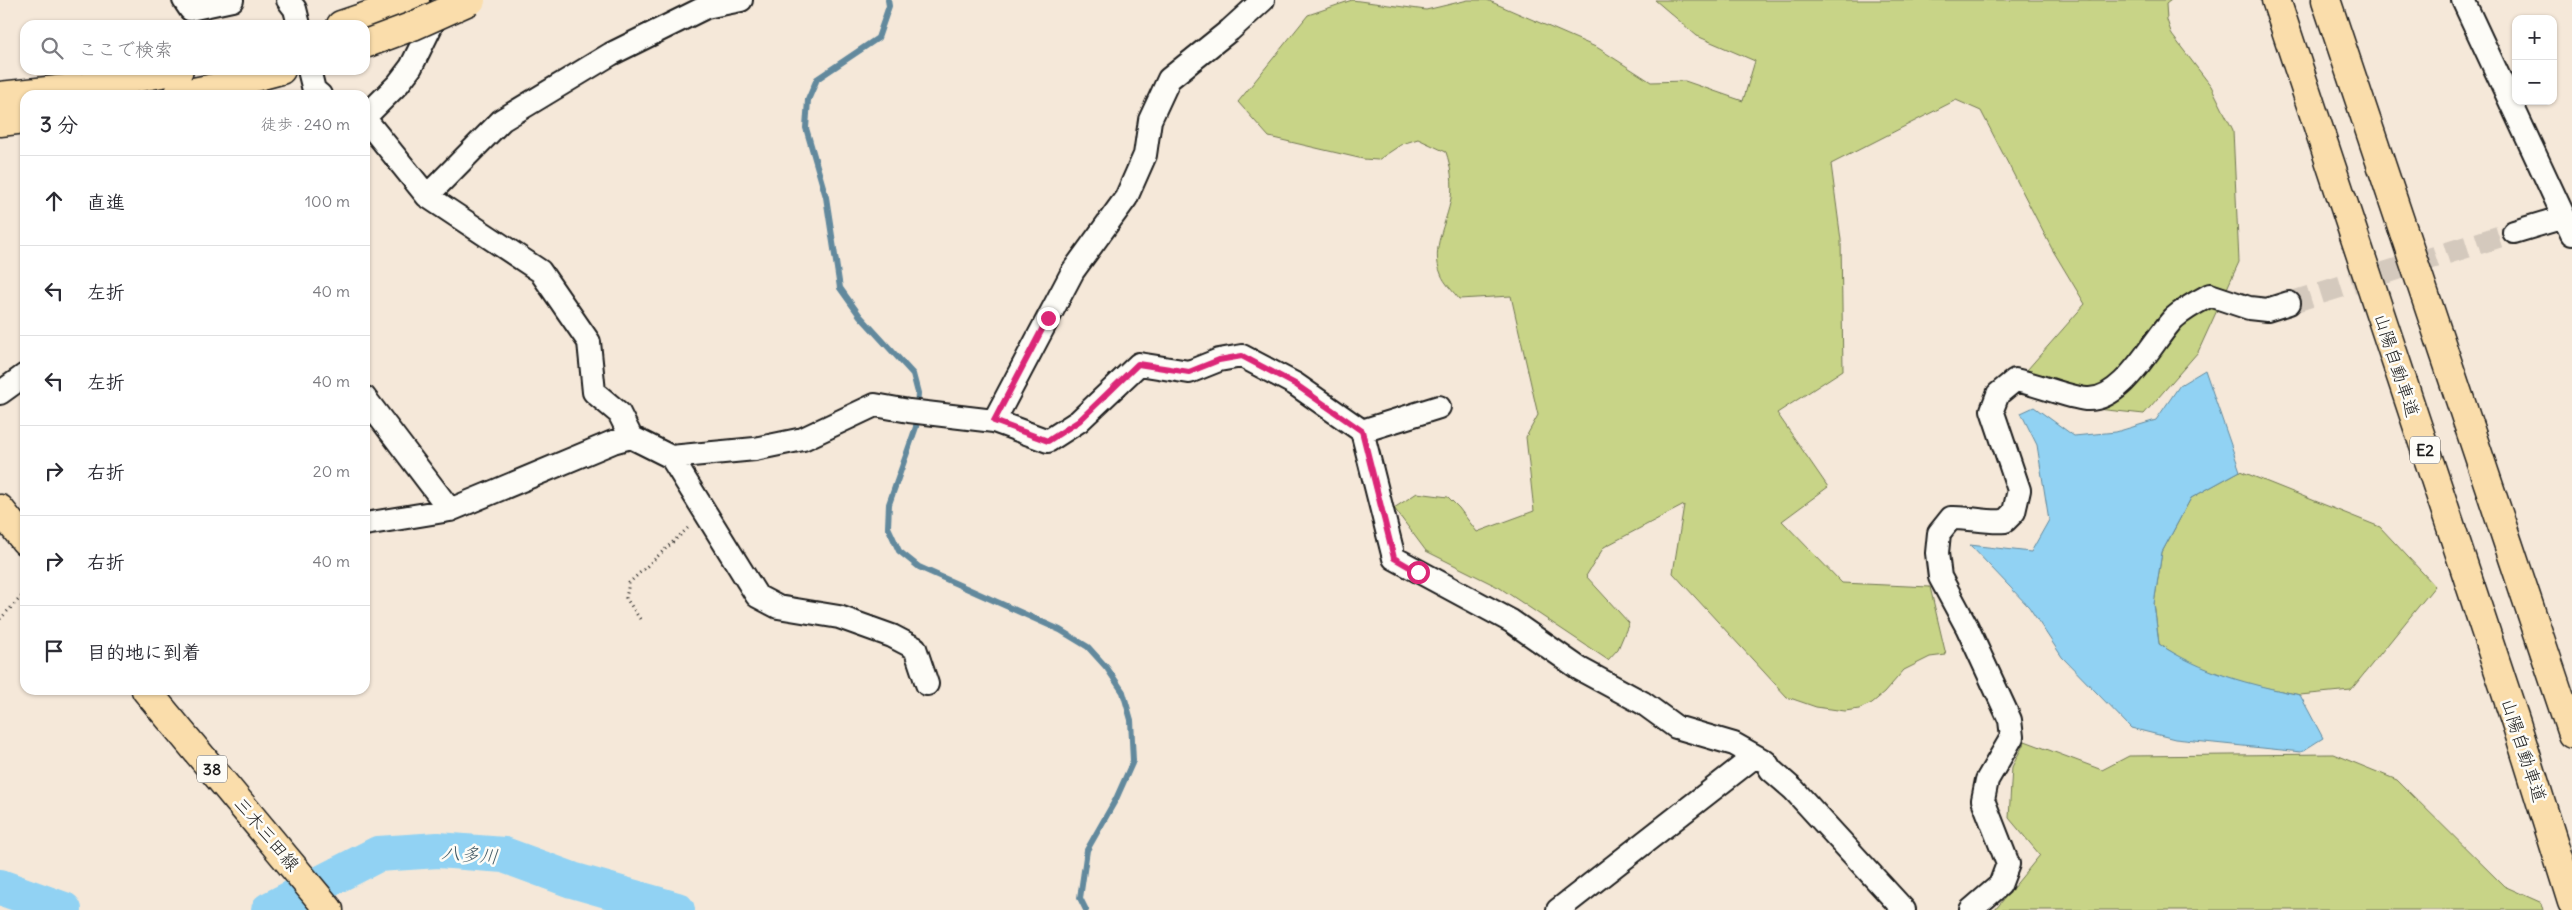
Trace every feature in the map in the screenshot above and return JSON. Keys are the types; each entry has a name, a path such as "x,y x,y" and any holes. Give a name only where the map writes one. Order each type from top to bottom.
{"main road":[{"path":"356,20 415,0"},
{"path":"370,42 413,26 471,0"},
{"name":"山陽自動車道","path":"2276,0 2510,704 2572,902"},
{"path":"2326,0 2572,734"},
{"path":"57,90 151,75"},
{"path":"204,90 262,75"},
{"path":"0,96 20,94"},
{"path":"0,122 20,120"},
{"path":"0,509 20,535"},
{"name":"三木三田線","path":"150,695 328,909"}],"street":[{"path":"184,0 190,9 232,0"},
{"path":"288,0 295,9 298,20"},
{"path":"370,113 398,84 411,67 444,0"},
{"path":"427,196 502,120 611,54 706,7 741,0"},
{"path":"994,421 1072,272 1126,198 1145,155 1150,120 1169,79 1230,30 1262,0"},
{"path":"2463,0 2568,225 2514,232"},
{"path":"310,75 314,90"},
{"path":"370,124 427,196 540,270 590,342 594,392 619,413 630,437 671,457 746,451 803,439 874,404 909,412 994,421 1048,441 1079,421 1138,364 1189,372 1219,360 1242,356 1295,384 1362,431 1394,558 1511,621 1580,669 1643,703 1676,726 1734,744 1754,757 1766,762 1771,770 1794,790 1904,910"},
{"path":"1971,910 2000,885 2008,864 1983,800 1987,780 2012,737 2010,720 1972,636 1940,577 1937,553 1939,532 1951,518 1970,517 1993,522 2005,521 2014,512 2019,490 1992,410 1998,394 2015,380 2086,399 2103,396 2126,379 2174,318 2190,305 2210,295 2249,308 2267,310 2289,303"},
{"path":"0,393 20,379"},
{"path":"370,405 450,510"},
{"path":"1362,431 1439,407"},
{"path":"370,523 450,510 613,442 630,437"},
{"path":"671,457 757,596 778,607 839,618 892,636 915,648 927,684"},
{"path":"1558,910 1754,757"}],"path":[{"path":"640,619 626,598 629,583 704,512"},
{"path":"0,619 20,598"}],"green space":[{"path":"1352,0 1426,10 1468,0 1487,0 1598,48 1651,82 1685,81 1743,101 1755,61 1697,36 1655,0 2171,0 2166,4 2167,20 2172,35 2211,86 2233,130 2239,262 2198,352 2144,414 2088,408 2027,370 2085,304 2052,249 1981,111 1956,100 1831,164 1841,240 1843,370 1777,413 1828,487 1782,521 1842,583 1930,587 1946,655 1930,657 1904,670 1884,693 1872,703 1859,709 1845,711 1816,707 1787,697 1673,573 1684,505 1604,547 1586,576 1629,623 1618,649 1608,660 1500,588 1426,551 1394,508 1417,493 1448,497 1477,532 1534,511 1526,437 1538,415 1511,296 1459,299 1442,277 1438,265 1438,246 1452,192 1451,175 1446,152 1418,139 1402,144 1378,160 1363,159 1269,137 1238,102 1308,15"},
{"path":"2240,471 2380,527 2435,586 2351,690 2300,695 2248,684 2192,665 2159,644 2154,604 2162,552 2191,498"},
{"path":"2025,741 2102,770 2129,756 2333,754 2397,780 2504,886 2542,903 2544,910 1995,910 2040,855 2009,818 2012,767"}],"water":[{"path":"2205,370 2240,471 2191,498 2162,552 2154,604 2159,644 2192,663 2209,670 2300,695 2323,738 2301,752 2175,739 2131,728 2062,657 2029,607 1970,545 2031,552 2049,520 2037,445 2021,413 2034,407 2074,436 2116,432 2156,420 2180,385"}],"waterway":[{"path":"888,0 889,6 878,38 817,79 808,100 806,128 826,197 840,288 860,316 913,374 918,393 916,427 889,504 888,527 899,551 919,567 1060,630 1088,647 1107,668 1123,692 1131,720 1133,761 1116,799 1087,850 1080,898 1086,910"},
{"name":"八多川","path":"269,910 378,854 438,850 504,855 572,880 677,910"},
{"name":"八多川","path":"0,887 64,910"}],"tunnel":[{"path":"2289,303 2514,232"}],"route":[{"path":"1048,318 994,421 1048,441 1079,421 1138,364 1189,372 1219,360 1242,356 1295,384 1362,431 1373,468 1381,509 1394,558 1418,572"}]}
